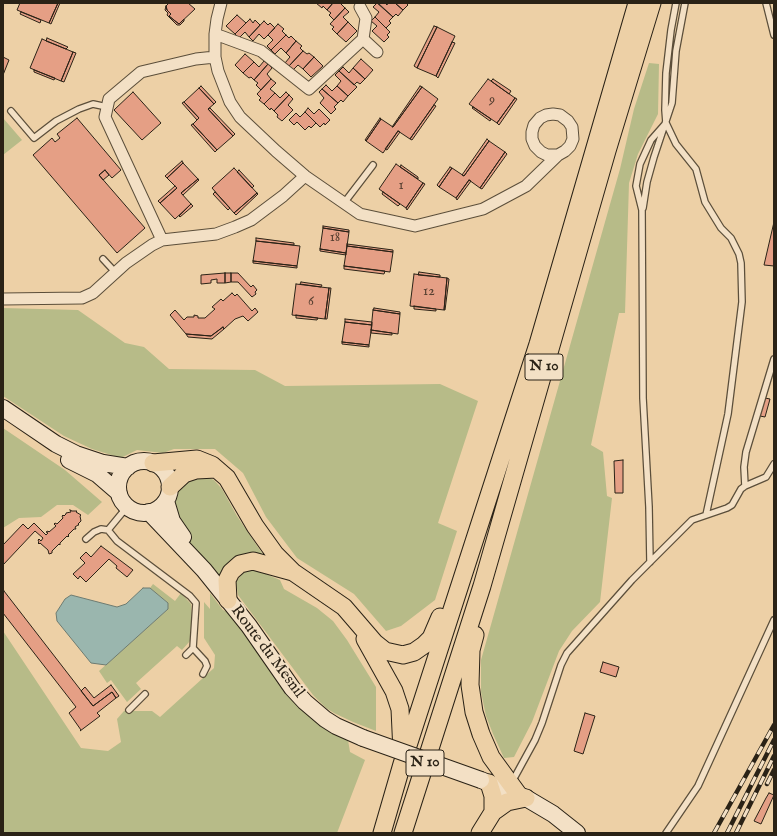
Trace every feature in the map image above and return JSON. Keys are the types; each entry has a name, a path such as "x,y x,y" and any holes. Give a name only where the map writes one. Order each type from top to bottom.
{"main road":[{"name":"N 10","path":"403,833 482,586 605,158 634,41 637,3"},
{"name":"N 10","path":"382,833 402,764 458,594 634,41 652,3"},
{"path":"153,463 197,459 212,465 227,478 266,543 293,572 344,607 375,643 385,651 403,655 414,652 424,645 431,638 446,600 458,594"},
{"path":"168,494 184,474 196,470 216,469"},
{"path":"228,600 227,580 231,572 240,564 253,561 293,572"},
{"path":"482,586 485,598 471,650 470,685 474,712 481,734 491,757 518,792 507,802 492,812"},
{"path":"353,618 394,691 400,709 402,764"},
{"path":"480,833 492,812 493,796 485,781"}],"street":[{"path":"221,3 216,19 215,57 218,71 230,102 240,117 305,176 360,214 415,226 482,209 526,186 558,155"},
{"path":"215,34 260,51 309,88 363,39 366,18 360,4"},
{"path":"363,39 377,52"},
{"path":"162,240 105,117 108,103 141,72 196,59 215,57"},
{"path":"3,299 82,298 93,293 126,262 152,245 162,240 216,234 251,220 283,196 305,176"},
{"path":"3,408 56,444 76,454 103,463 128,467 141,462 153,463 160,466 169,479 168,494 156,510 142,513 134,511 124,503 119,493 118,486 120,478 128,467"},
{"path":"3,418 63,456 97,474 119,493"},
{"name":"Route du Mesnil","path":"168,494 172,521 204,570"},
{"name":"Route du Mesnil","path":"149,512 204,570 249,626 292,688 305,702 336,726 362,738 518,792 553,814 577,833"}],"lane":[{"path":"676,3 666,73 666,122 676,144 696,169 705,202 721,228 731,238 739,254 741,263 742,302 729,407 706,515"},
{"path":"650,562 649,507 643,398 642,210 647,182 654,157 672,104 676,51 685,3"},
{"path":"766,3 774,35"},
{"path":"11,111 34,138 56,121 79,109 94,104 108,103"},
{"path":"642,210 636,186 640,164 651,140 666,122"},
{"path":"344,203 373,165"},
{"path":"103,259 115,272"},
{"path":"745,486 744,467 746,452 774,359"},
{"path":"518,792 561,665 567,652 650,562 692,520 732,505 738,493 745,486 766,477 774,464"},
{"path":"108,530 128,507"},
{"path":"86,539 94,532 101,529 108,530 117,541 190,596 196,604 193,648 186,655"},
{"path":"666,833 698,786 774,620"},
{"path":"193,648 205,660 207,666 203,674"},
{"path":"129,710 145,694"}],"green space":[{"path":"649,63 659,64 658,114 638,154 629,183 625,313 619,313 591,445 603,452 607,496 612,498 600,602 572,631 559,651 532,722 514,757 504,758 486,716 481,692 481,660 620,169 634,109"},
{"path":"3,118 22,140 3,155"},
{"path":"3,308 78,310 125,343 144,347 169,369 255,370 285,386 440,384 478,401 438,523 457,531 435,600 401,626 386,631 354,594 297,558 266,517 243,473 215,449 174,449 163,453 137,450 121,458 92,449 64,436 3,396"},
{"path":"3,428 65,470 102,502 88,515 73,505 57,505 41,517 19,518 3,528"},
{"path":"205,476 214,480 222,489 237,516 266,559 217,580 173,519 172,509 175,497 183,485 192,477"},
{"path":"248,569 254,569 280,580 284,589 317,608 333,621 347,640 376,687 376,731 334,713 326,708 313,695 238,595 236,582"},
{"path":"153,584 175,601 181,593 191,604 192,616 190,641 182,650 177,646 136,683 141,689 127,702 111,680 107,683 99,671 168,609 168,603 150,588"},
{"path":"210,593 223,610 230,613 312,719 348,740 350,752 365,760 337,833 3,833 3,631 81,748 108,751 121,742 117,719 124,711 152,711 160,717 214,668 215,655 204,638 204,602 210,609"}],"water":[{"path":"143,588 150,588 168,603 168,609 106,665 91,663 57,621 56,613 65,599 71,595 117,607 126,604"}],"building":[{"path":"20,3 58,3 49,23 17,10"},
{"path":"58,3 60,3 51,24 49,23"},
{"path":"169,3 188,3 195,9 179,24 169,16 171,14 167,10 166,6"},
{"path":"316,3 333,3 327,10 323,6 322,8"},
{"path":"333,3 340,3 345,8 334,20 329,15 331,13 327,10"},
{"path":"377,3 393,17 389,21 391,23 386,28 375,17 379,12 373,7"},
{"path":"378,3 385,3 387,5 388,3 395,3 403,10 398,16 396,14 393,17"},
{"path":"395,3 406,3 408,5 403,10"},
{"path":"166,6 167,10 171,14 169,16 179,24 184,19 180,25 177,25 167,15 168,13 165,10"},
{"path":"345,8 349,12 343,17 348,22 337,34 332,29 334,27 330,24"},
{"path":"21,12 41,20 40,23 20,14"},
{"path":"237,15 246,23 235,34 226,26"},
{"path":"375,17 390,32 387,35 389,37 384,42 372,31 377,26 371,21"},
{"path":"250,19 253,23 255,20 260,25 249,37 245,32 239,38 235,34"},
{"path":"264,21 268,25 270,23 275,28 264,39 259,34 253,41 249,37"},
{"path":"348,22 357,31 346,42 337,34"},
{"path":"278,24 284,29 282,31 286,35 271,50 267,46 273,40 268,35"},
{"path":"434,26 437,27 417,68 414,66"},
{"path":"437,27 455,36 436,76 417,68"},
{"path":"286,35 289,38 291,36 296,41 286,53 281,48 275,54 271,50"},
{"path":"47,38 68,47 66,49 46,41"},
{"path":"42,39 73,52 61,81 30,68"},
{"path":"296,41 302,46 300,48 303,51 289,66 285,63 290,57 286,53"},
{"path":"452,42 455,43 438,78 436,76"},
{"path":"303,51 314,57 303,69 298,65 293,70 289,66"},
{"path":"73,52 76,53 64,82 61,81"},
{"path":"245,54 254,62 243,73 235,65"},
{"path":"3,57 9,60 3,75"},
{"path":"314,57 323,66 311,77 303,69"},
{"path":"361,59 373,70 365,79 353,68"},
{"path":"264,61 268,64 254,80 243,73 254,62 259,67"},
{"path":"268,64 272,68 267,74 271,79 261,90 256,85 258,83 254,80"},
{"path":"343,67 349,73 353,68 365,79 360,84 357,82 354,85 339,71"},
{"path":"34,70 55,78 54,80 34,72"},
{"path":"339,71 357,87 348,96 337,86 341,81 335,75"},
{"path":"271,79 276,83 270,89 275,93 264,104 259,100 261,98 257,94"},
{"path":"488,79 515,98 497,123 469,104"},
{"path":"493,79 511,91 509,94 491,81"},
{"path":"326,85 332,91 337,86 348,96 343,102 341,100 338,103 322,89"},
{"path":"201,86 216,102 214,104 199,88"},
{"path":"420,86 422,87 392,127"},
{"path":"422,87 438,99 410,139 398,131 383,153 366,141 381,119 393,127"},
{"path":"199,88 214,104 208,109 233,136 217,150 193,124 199,118 184,102"},
{"path":"322,89 338,103 334,107 336,109 331,114 320,103 324,98 319,92"},
{"path":"133,92 161,123 142,140 114,110"},
{"path":"286,92 289,95 274,111 271,108 270,110 264,104 275,93 280,98"},
{"path":"289,95 293,99 288,105 293,110 282,121 277,117 278,115 274,111"},
{"path":"515,98 517,99 499,125 497,123"},
{"path":"184,102 199,118 197,120 182,103"},
{"path":"434,105 436,106 412,140 410,139"},
{"path":"473,107 491,119 490,121 472,108"},
{"path":"210,108 235,134 233,136 208,109"},
{"path":"308,108 314,114 319,109 330,120 325,125 324,123 320,127 305,112"},
{"path":"305,112 316,123 311,128 309,126 305,130 297,122 294,125 289,120 296,113 300,117"},
{"path":"77,118 121,170 112,178 105,170 99,175 145,228 117,253 33,155 52,138 55,142 60,138 57,134"},
{"path":"380,118 381,119 366,141 365,140"},
{"path":"193,124 217,150 215,152 191,125"},
{"path":"398,131 400,132 387,150 385,149"},
{"path":"487,139 489,141 464,176 462,175"},
{"path":"489,141 505,152 480,188 469,180 456,198 439,187 452,168 464,176"},
{"path":"505,152 507,154 482,189 480,188"},
{"path":"182,161 183,163 167,178 165,176"},
{"path":"183,163 198,179 181,193 191,204 175,219 160,203 177,188 167,178"},
{"path":"396,164 423,183 406,208 379,189"},
{"path":"401,165 418,177 418,179 400,167"},
{"path":"450,167 452,168 439,187 437,185"},
{"path":"234,168 257,193 234,213 212,188"},
{"path":"105,170 109,175 103,180 99,175"},
{"path":"239,170 254,186 252,188 237,172"},
{"path":"198,179 199,180 183,195 181,193"},
{"path":"469,180 471,181 457,200 456,198"},
{"path":"423,183 425,184 407,210 406,208"},
{"path":"175,186 177,188 160,203 158,201"},
{"path":"215,192 230,208 228,210 213,194"},
{"path":"383,192 400,204 398,206 382,194"},
{"path":"257,193 258,194 236,215 234,213"},
{"path":"191,204 193,206 180,217 179,216"},
{"path":"774,222 774,266 764,265"},
{"path":"323,226 349,230 349,232 323,228"},
{"path":"323,228 349,232 346,253 320,249"},
{"path":"256,238 294,243 294,245 256,241"},
{"path":"256,241 300,246 297,266 253,261"},
{"path":"347,244 393,250 393,252 347,246"},
{"path":"347,246 393,252 390,272 344,266"},
{"path":"320,249 346,253 346,255 320,251"},
{"path":"253,261 297,266 297,268 253,263"},
{"path":"344,266 385,271 384,274 344,269"},
{"path":"419,272 440,275 440,277 418,275"},
{"path":"225,273 231,273 231,282 225,283"},
{"path":"225,273 225,283 217,283 217,279 211,280 211,283 201,284 201,275"},
{"path":"231,273 238,273 251,287 253,285 257,290 255,292 256,294 252,297 238,282 231,282"},
{"path":"414,274 447,278 444,310 410,306"},
{"path":"447,278 449,279 444,310"},
{"path":"301,282 322,285 321,287 300,284"},
{"path":"296,284 329,288 325,319 292,315"},
{"path":"329,288 331,288 327,319 325,319"},
{"path":"232,293 235,296 237,294 252,311 255,308 258,312 248,321 243,316 235,319 224,329 223,327 211,336 186,334 170,315 175,310 184,320 187,317 194,317 194,315 198,316 198,318 205,318 215,309 212,307 221,299 223,301"},
{"path":"414,306 436,309 436,311 414,309"},
{"path":"374,308 400,312 400,314 373,310"},
{"path":"373,310 400,314 398,334 371,330"},
{"path":"296,315 318,318 317,320 296,318"},
{"path":"345,319 372,322 372,325 345,322"},
{"path":"345,322 372,325 369,345 342,342"},
{"path":"223,327 224,329 212,339 188,337 186,334 211,336"},
{"path":"371,330 392,333 392,335 371,333"},
{"path":"342,342 369,345 369,347 342,344"},
{"path":"765,398 770,399 765,417 760,416"},
{"path":"623,460 623,493 615,493 614,461"},
{"path":"70,510 77,511 76,512 81,515 81,521 78,524 79,525 75,527 76,529 74,529 68,537 67,536 60,543 60,545 59,544 52,551 52,553 49,554 48,550 38,543 39,539 41,541 43,538 35,531 3,565 3,545 23,524 28,529 34,523 46,535 48,533 46,532 49,532 56,526 54,524 55,523 57,524 63,518 63,515 64,516 66,513 71,512"},
{"path":"101,546 133,570 127,577 116,568 117,566 109,559 86,582 80,576 78,579 73,574 85,563 80,558 86,552 91,557"},
{"path":"4,591 93,706 112,692 116,698 97,713 100,716 80,731 81,730 69,713 76,707 3,613"},
{"path":"603,662 619,667 616,677 600,672"},
{"path":"111,685 119,696 116,698 112,692 93,706 81,691 85,687 94,698"},
{"path":"585,713 595,716 583,754 574,751"},
{"path":"769,793 774,795 761,824 754,821"}],"railway":[{"path":"714,833 774,725"},
{"path":"727,833 774,740"},
{"path":"736,833 774,756"},
{"path":"767,784 774,770"}]}
